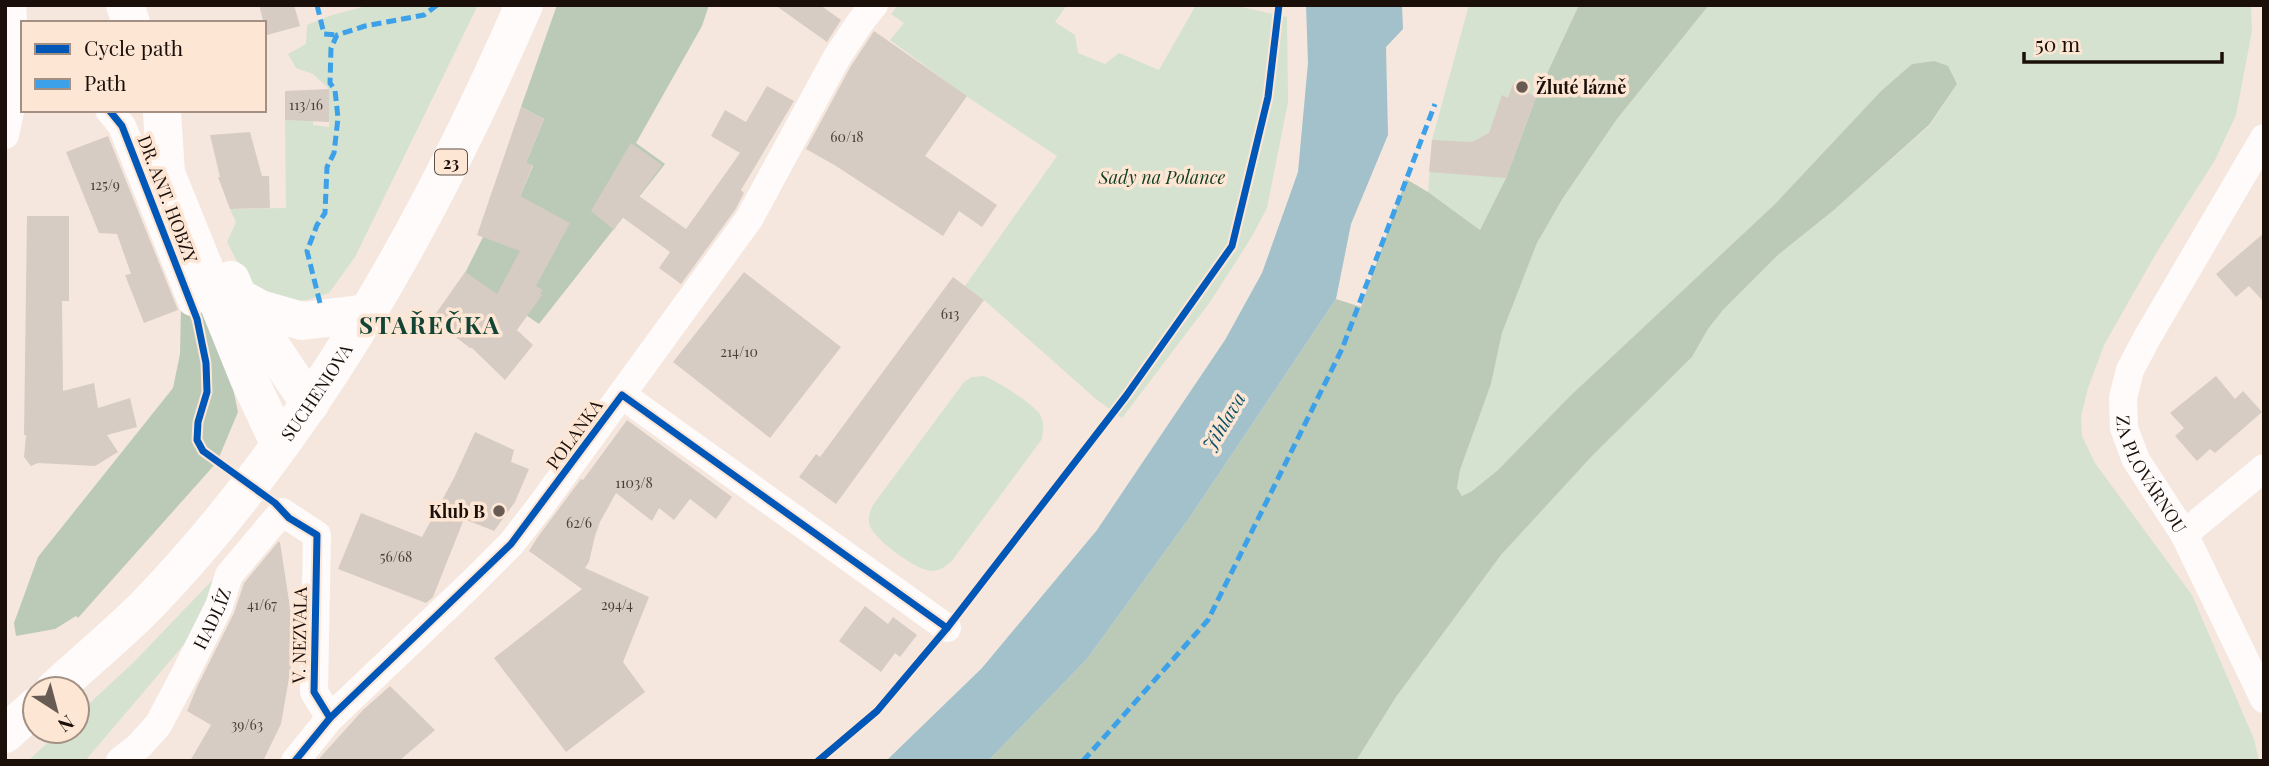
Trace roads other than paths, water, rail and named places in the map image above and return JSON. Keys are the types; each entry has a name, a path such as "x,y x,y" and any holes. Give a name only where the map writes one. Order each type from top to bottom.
{"main road":[{"name":"SUCHENIOVA","path":"70,675 144,607 232,508 310,404 368,313 425,214 490,83 524,5"},
{"path":"161,112 166,173 249,379 280,445"},
{"name":"DR. ANT. HOBZY","path":"161,112 238,297 310,404"},
{"path":"238,297 260,309 302,321 368,313"},
{"path":"5,734 21,720"}],"street":[{"path":"5,135 20,78 12,5"},
{"name":"POLANKA","path":"330,718 511,544 749,219 836,57 874,5"},
{"name":"DR. ANT. HOBZY","path":"111,112 122,126 191,302"},
{"name":"ZA PLOVÁRNOU","path":"2264,138 2148,336 2130,370 2123,398 2124,428 2136,460 2184,534 2264,699"},
{"name":"POLANKA","path":"622,395 947,628"},
{"path":"2184,534 2264,468"},
{"name":"HADLÍZ","path":"120,761 139,746 158,725 219,606 229,575 267,528 282,512 317,534"},
{"name":"V. NEZVALA","path":"317,534 314,692 330,718"},
{"path":"296,761 330,718"}],"water":[{"name":"Jihlava","path":"1306,5 1402,5 1403,29 1386,47 1388,135 1351,224 1336,299 1190,517 1087,659 988,761 886,761 982,668 1097,530 1225,340 1262,273 1298,172 1308,63"}],"place":[{"name":"Žluté lázně","path":"1522,87"},
{"name":"Klub B","path":"499,511"}],"district":[{"name":"STAŘEČKA","path":"430,324"}],"park label":[{"name":"Sady na Polance","path":"1162,177"}]}
